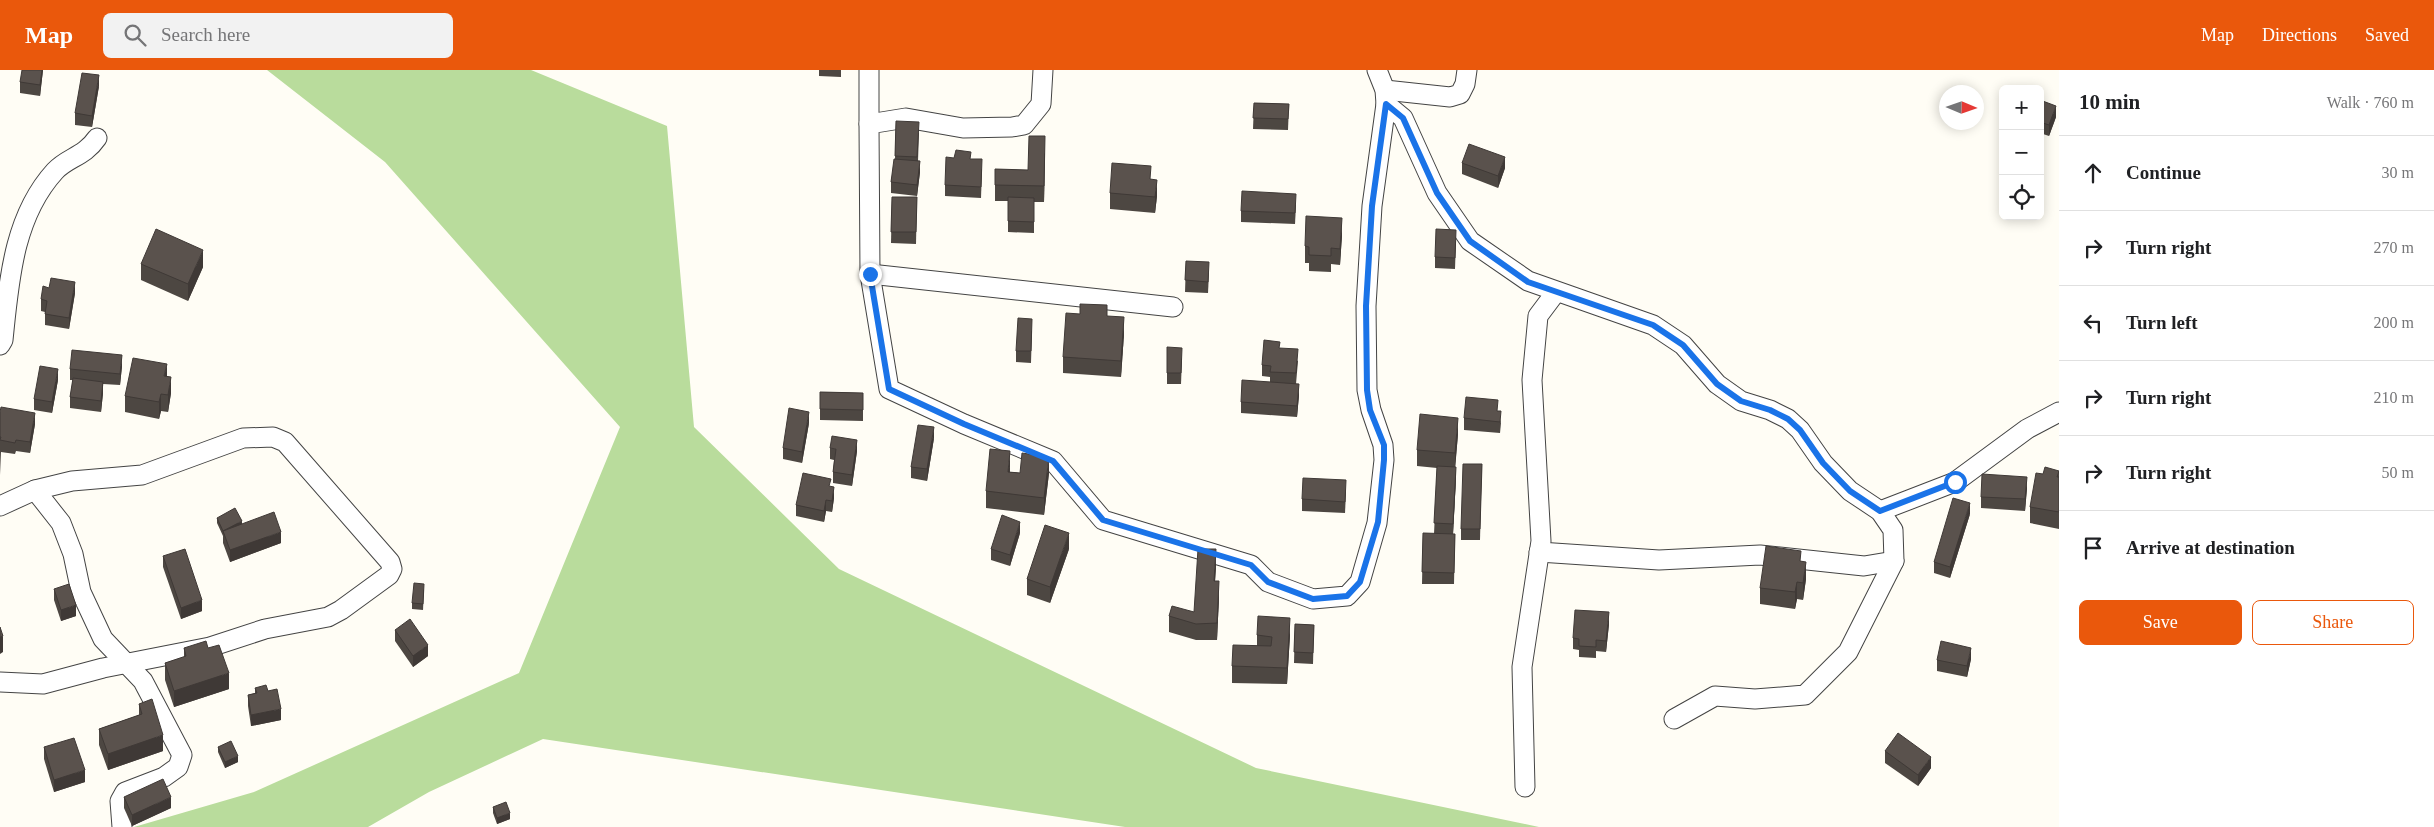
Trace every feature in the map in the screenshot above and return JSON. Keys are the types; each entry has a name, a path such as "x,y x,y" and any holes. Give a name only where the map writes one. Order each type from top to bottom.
{"street":[{"path":"869,70 870,274 889,389 964,424 1053,461 1103,520 1251,565 1268,582 1313,599 1347,596 1360,582 1378,522 1384,445 1370,410 1367,390 1366,306 1372,206 1385,97 1377,70"},
{"path":"869,124 906,118 963,128 1024,125 1041,104 1043,70"},
{"path":"1385,97 1450,97 1460,94 1465,84 1467,70"},
{"path":"1385,97 1403,118 1437,193 1470,241 1528,282 1653,325 1683,345 1717,384 1741,401 1770,410 1788,419 1800,430 1823,463 1850,491 1880,511 1893,530 1894,561 1848,652 1805,694 1755,699 1715,696 1674,719"},
{"path":"0,345 3,340 9,283 18,242 33,202 56,169 89,149 97,138"},
{"path":"870,274 1173,307"},
{"path":"1525,787 1522,667 1541,541 1532,380 1538,316 1556,292"},
{"path":"1880,511 1955,482 2026,428 2059,412"},
{"path":"0,506 35,490 72,481 142,475 243,438 273,437 285,442 390,562 392,569 389,575 341,610 328,617 266,629 210,647 128,663 42,684 0,682"},
{"path":"35,490 62,523 73,554 81,592 103,639 144,681 182,755 178,767 164,777 125,792 120,801 122,827"},
{"path":"1539,552 1659,560 1760,555 1864,566 1894,561"}],"green space":[{"path":"267,70 531,70 667,126 694,427 839,569 1256,768 1539,827 1125,827 543,739 429,792 368,827 134,827 254,792 519,673 620,427 385,162"}],"building":[{"path":"22,70 42,70 40,85 20,82"},
{"path":"82,73 99,75 92,116 75,113"},
{"path":"2044,102 2056,106 2049,125 2044,123"},
{"path":"1254,103 1289,104 1288,119 1253,118"},
{"path":"896,121 919,122 917,157 895,156"},
{"path":"1029,136 1045,136 1044,186 995,185 995,169 1028,170"},
{"path":"1469,144 1505,157 1498,176 1462,163"},
{"path":"956,150 971,152 970,159 982,159 981,187 945,185 946,157 954,158"},
{"path":"894,159 920,161 917,185 891,182"},
{"path":"1112,163 1151,166 1150,179 1157,180 1155,197 1110,193"},
{"path":"1242,191 1296,194 1295,213 1241,211"},
{"path":"892,197 917,197 916,232 891,232"},
{"path":"1008,197 1034,198 1034,222 1008,221"},
{"path":"1306,216 1342,218 1340,249 1331,248 1331,256 1309,255 1309,247 1305,246"},
{"path":"156,229 203,250 188,284 141,264"},
{"path":"1436,229 1456,230 1455,258 1435,257"},
{"path":"1186,261 1209,262 1208,282 1185,280"},
{"path":"51,278 75,282 69,318 45,314 47,301 41,299 43,286 49,288"},
{"path":"1080,304 1107,305 1107,316 1124,317 1121,361 1063,357 1066,313 1080,314"},
{"path":"1018,318 1032,319 1031,351 1016,351"},
{"path":"1264,340 1280,342 1279,348 1298,349 1296,373 1270,372 1271,366 1262,365"},
{"path":"1167,347 1182,348 1181,373 1167,373"},
{"path":"72,350 122,355 120,374 70,369"},
{"path":"133,358 167,364 164,376 171,377 168,395 161,394 159,402 125,396"},
{"path":"40,366 58,369 52,402 34,399"},
{"path":"73,378 103,382 101,401 70,397"},
{"path":"1242,380 1299,384 1297,406 1241,402"},
{"path":"820,392 863,393 863,410 820,409"},
{"path":"1466,397 1498,400 1497,411 1501,411 1500,422 1464,418"},
{"path":"1,407 35,413 30,442 16,440 15,443 0,440"},
{"path":"789,408 809,412 802,452 783,448"},
{"path":"1420,414 1458,418 1455,453 1417,450"},
{"path":"918,425 934,427 927,469 911,467"},
{"path":"832,436 857,440 852,475 833,472 836,449 830,448"},
{"path":"990,449 1010,451 1008,472 1020,473 1022,453 1049,457 1044,498 986,491"},
{"path":"1463,464 1482,464 1480,529 1461,529"},
{"path":"1437,466 1456,467 1453,524 1434,523"},
{"path":"2045,467 2059,471 2057,477 2059,477 2059,512 2030,507 2036,473 2043,474"},
{"path":"803,473 831,479 829,486 834,487 832,501 826,500 824,511 796,505"},
{"path":"1982,474 2027,477 2025,499 1981,497"},
{"path":"1303,478 1346,480 1345,502 1302,499"},
{"path":"1953,498 1970,503 1950,567 1934,562"},
{"path":"235,508 242,521 223,531 217,518"},
{"path":"274,512 281,532 230,550 223,531"},
{"path":"1002,515 1020,522 1010,555 991,549"},
{"path":"1045,525 1069,533 1050,587 1027,579"},
{"path":"1423,533 1455,534 1454,573 1422,572"},
{"path":"1766,546 1801,551 1800,561 1806,562 1803,583 1797,582 1795,592 1760,588"},
{"path":"185,549 202,600 181,608 163,556"},
{"path":"1198,549 1216,549 1214,581 1219,581 1217,623 1196,624 1169,616 1172,606 1194,612"},
{"path":"414,583 424,584 423,604 412,603"},
{"path":"69,584 76,605 61,610 54,589"},
{"path":"1575,610 1609,612 1606,641 1596,640 1596,647 1579,646 1579,639 1573,638"},
{"path":"1258,616 1290,618 1287,668 1232,666 1233,645 1271,646 1272,637 1257,635"},
{"path":"410,619 428,645 413,656 395,630"},
{"path":"1295,624 1314,625 1313,653 1294,652"},
{"path":"206,641 208,648 219,645 229,673 174,691 165,663 186,656 184,648"},
{"path":"1941,641 1971,648 1967,666 1937,660"},
{"path":"266,685 268,691 277,689 281,709 251,715 248,695 257,693 255,688"},
{"path":"152,699 163,735 108,754 99,729 142,714 139,704"},
{"path":"1898,733 1931,757 1918,775 1885,751"},
{"path":"74,738 85,770 54,780 44,747"},
{"path":"231,741 238,756 225,762 218,747"},
{"path":"163,779 171,797 132,815 124,797"},
{"path":"506,802 510,813 497,818 493,807"}],"route":[{"path":"870,274 889,389 964,424 1053,461 1103,520 1251,565 1268,582 1313,599 1347,596 1360,582 1378,522 1384,460 1384,445 1370,410 1367,390 1366,306 1372,206 1386,104 1403,118 1437,193 1470,241 1528,282 1653,325 1683,345 1717,384 1741,401 1770,410 1788,419 1800,430 1823,463 1850,491 1880,511 1955,482"}]}
